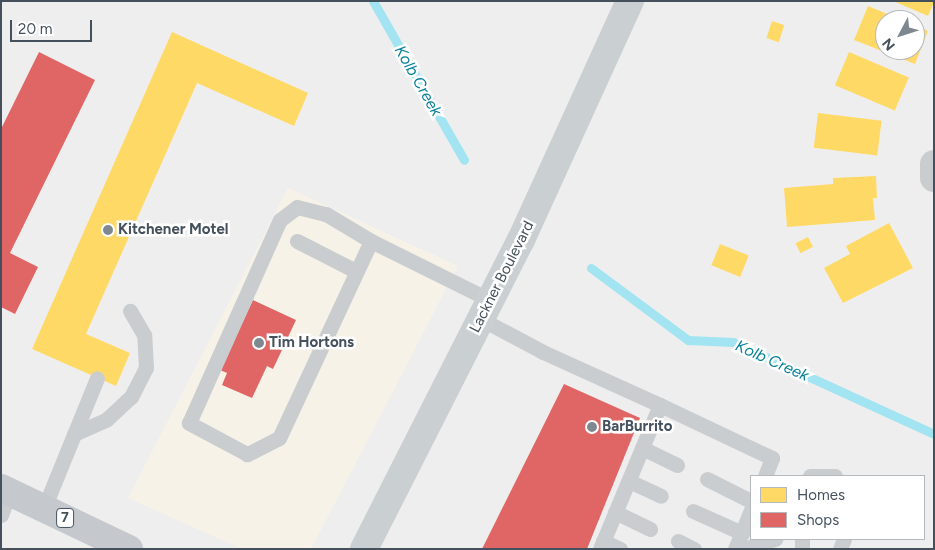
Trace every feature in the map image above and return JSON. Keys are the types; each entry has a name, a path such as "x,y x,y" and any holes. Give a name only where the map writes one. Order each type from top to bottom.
{"main road":[{"name":"Lackner Boulevard","path":"364,549 521,240 630,1"},
{"name":"7","path":"4,498 44,508 129,549"}],"street":[{"path":"934,164 934,178"}],"lane":[{"path":"371,241 279,438 247,454 189,423 280,220 297,207 326,214 371,241 486,310 543,352 772,458 765,475"},
{"path":"297,241 356,271"},
{"path":"74,434 107,419 131,397 146,368 144,335 130,311"},
{"path":"44,508 97,378"},
{"path":"620,549 602,545 660,405"},
{"path":"642,448 677,465"},
{"path":"707,479 750,500"},
{"path":"629,481 661,496"},
{"path":"694,511 742,533"},
{"path":"615,512 650,529"},
{"path":"735,549 750,513"},
{"path":"744,549 772,540"},
{"path":"678,541 694,549"}],"shaded area":[{"path":"288,188 458,266 311,549 242,549 128,498"}],"building: Homes":[{"path":"893,1 934,1 928,16 925,15 925,10 914,10"},
{"path":"868,6 878,10 875,10 875,48 854,40"},
{"path":"772,21 784,25 779,42 766,38"},
{"name":"Kitchener Motel","path":"172,32 308,93 294,126 197,83 86,334 130,353 116,386 32,349"},
{"path":"849,52 909,77 895,111 835,85"},
{"path":"905,60 917,60 915,64"},
{"path":"818,113 882,121 877,156 814,148"},
{"path":"876,176 877,198 873,198 875,220 787,227 784,188 833,184 833,178"},
{"path":"889,223 913,268 843,303 824,268 850,254 846,246"},
{"path":"808,237 813,247 801,253 796,243"},
{"path":"720,244 749,256 740,277 711,265"}],"building: Shops":[{"path":"39,52 95,80 10,253 38,267 15,314 1,307 1,129"},
{"name":"Tim Hortons","path":"253,300 296,320 273,369 267,366 252,398 222,385 227,373 220,370"},
{"path":"564,384 640,418 587,549 482,549"}],"waterway":[{"name":"Kolb Creek","path":"373,1 464,160"},
{"name":"Kolb Creek","path":"591,268 688,340 733,342 934,434"}],"place":[{"name":"Kitchener Motel","path":"108,230"},
{"name":"Tim Hortons","path":"259,343"},
{"name":"BarBurrito","path":"592,427"}]}
